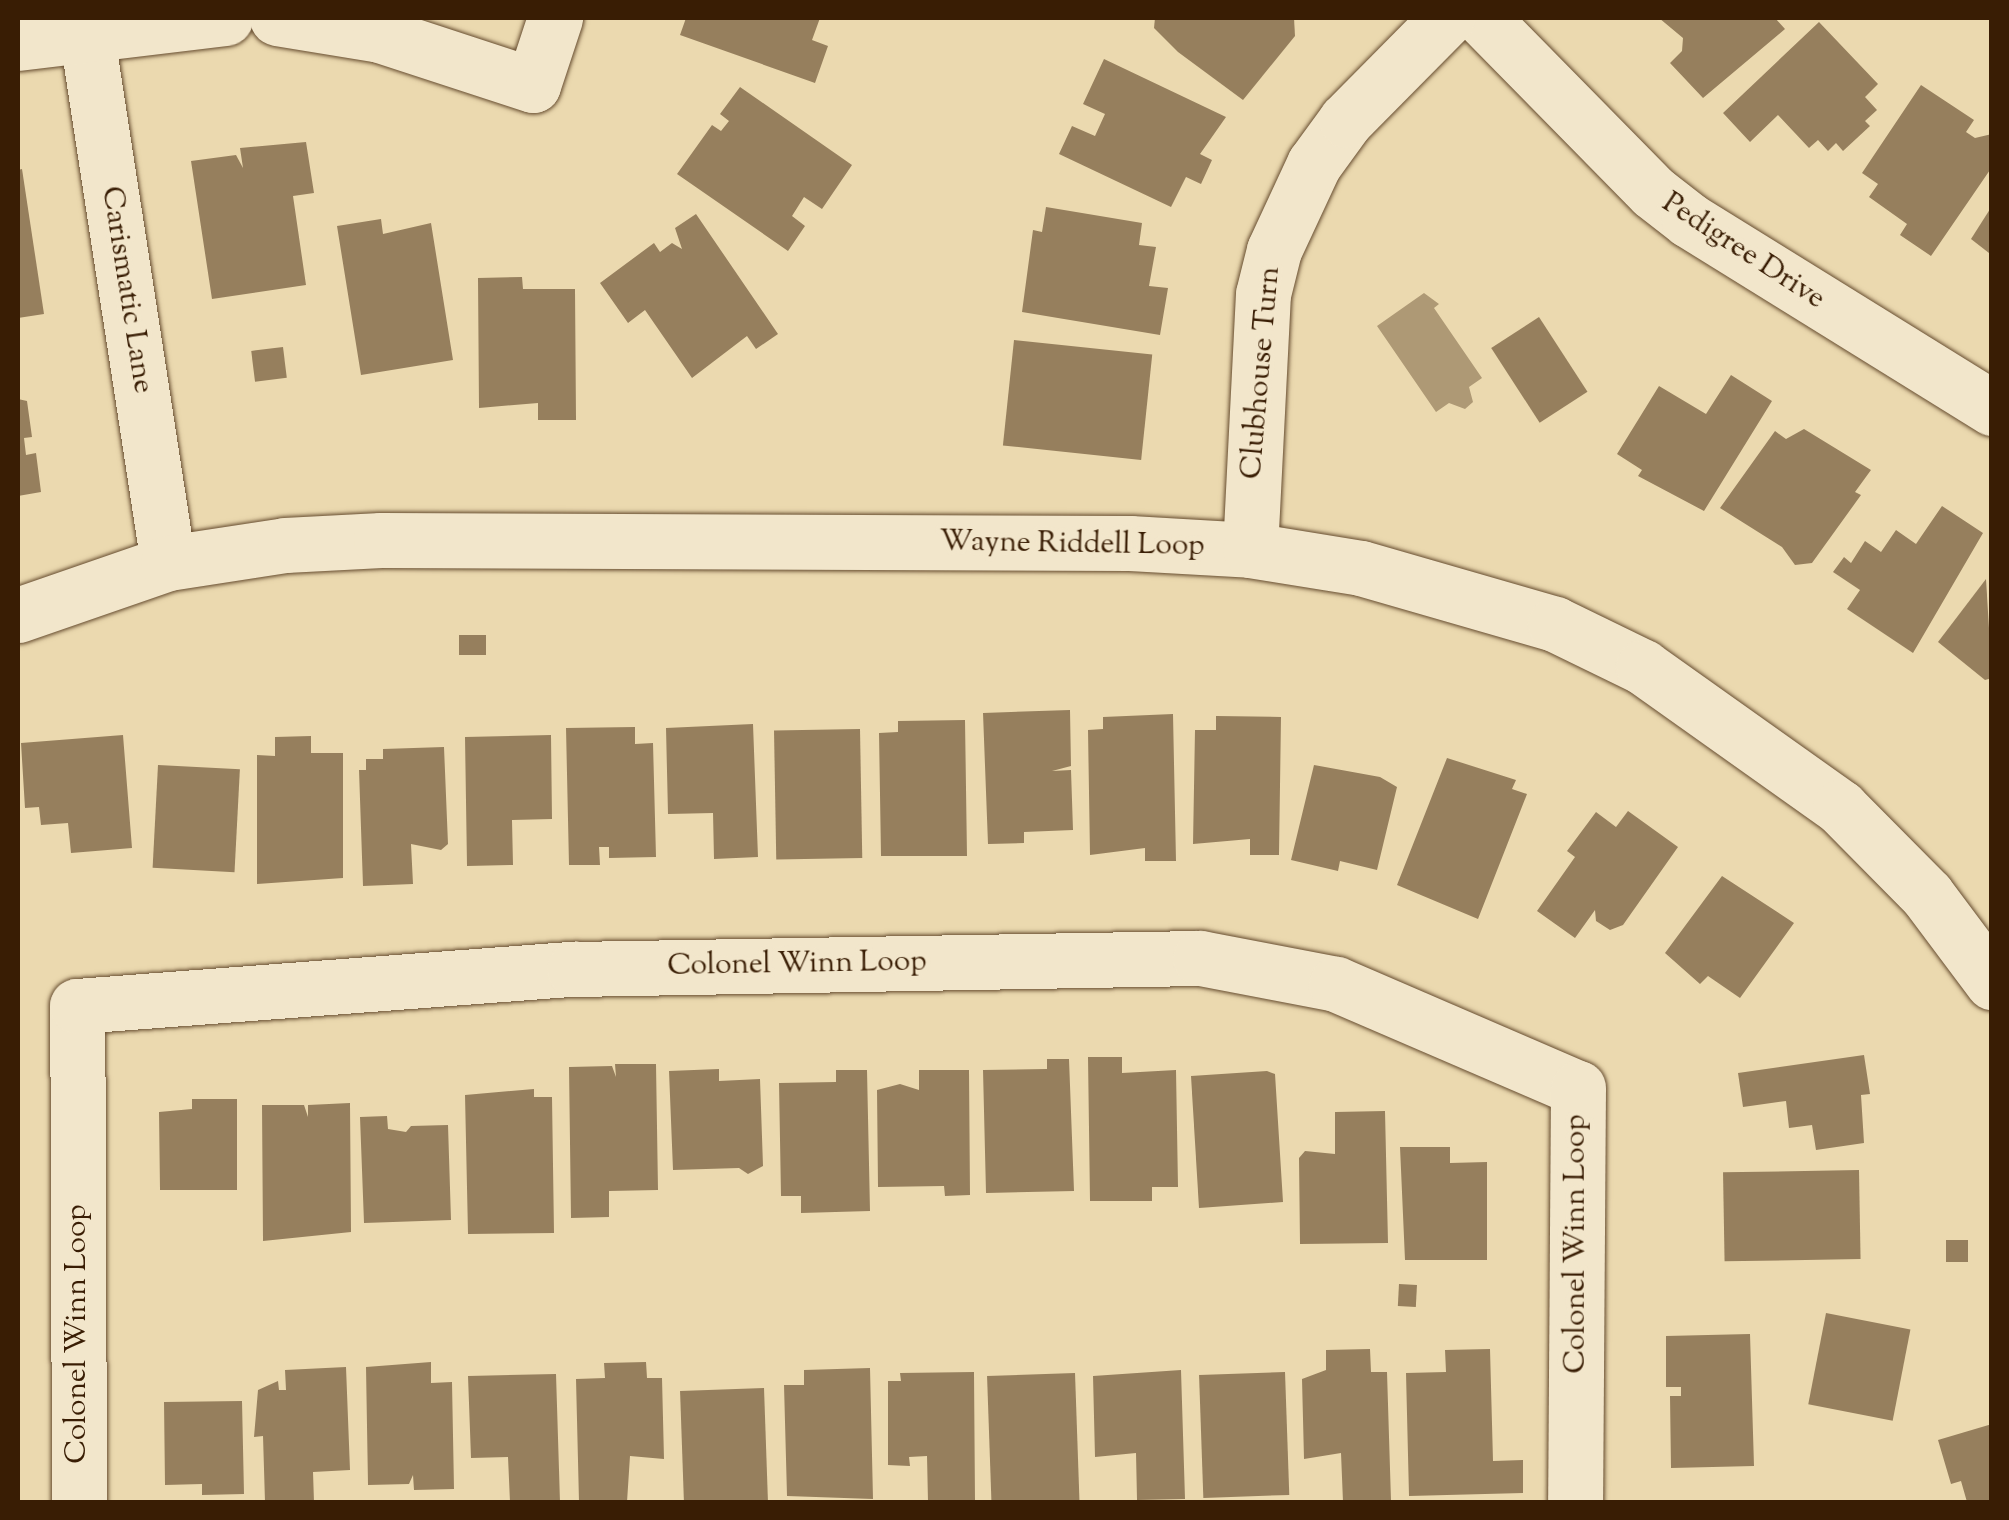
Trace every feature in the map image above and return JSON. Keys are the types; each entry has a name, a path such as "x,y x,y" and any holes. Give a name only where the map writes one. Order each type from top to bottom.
{"street":[{"path":"18,44 86,27 225,18"},
{"path":"277,18 380,35 533,85 555,18"},
{"name":"Clubhouse Turn","path":"1250,550 1260,325 1274,250 1314,164 1346,120 1447,18"},
{"name":"Pedigree Drive","path":"1482,18 1653,192 1689,220 1992,408"},
{"name":"Carismatic Lane","path":"86,27 168,562"},
{"name":"Wayne Riddell Loop","path":"18,615 168,562 286,545 381,540 1130,543 1250,550 1458,594 1554,624 1643,667 1840,807 1927,895 1992,982"},
{"name":"Colonel Winn Loop","path":"80,1502 76,1006 574,969 1200,958 1336,984 1578,1088 1576,1502"}],"shaded area":[{"path":"1424,293 1439,304 1434,308 1482,378 1469,387 1473,402 1465,409 1449,403 1436,412 1377,326"}],"building":[{"path":"686,18 820,18 812,40 828,46 815,83 680,35"},
{"path":"1155,18 1294,18 1295,36 1243,100 1178,52 1154,28"},
{"path":"1659,18 1775,18 1785,29 1703,98 1670,63 1682,51 1683,38"},
{"path":"1819,22 1878,84 1865,97 1877,110 1865,121 1870,126 1843,151 1836,143 1828,151 1818,140 1809,148 1778,115 1750,142 1723,113"},
{"path":"1104,59 1226,117 1200,154 1212,160 1201,184 1186,177 1171,207 1059,154 1072,126 1095,136 1105,114 1083,104"},
{"path":"1921,85 1974,120 1966,132 1975,138 1992,134 1992,167 1931,256 1900,235 1907,224 1869,197 1878,184 1862,173"},
{"path":"740,87 852,165 822,209 804,197 792,216 805,226 788,251 677,174 712,125 721,131 729,121 720,114"},
{"path":"306,142 314,193 293,196 306,285 212,299 191,161 236,155 243,168 240,148"},
{"path":"22,169 44,314 18,318 18,170"},
{"path":"1992,206 1992,250 1989,253 1971,239"},
{"path":"1046,207 1142,223 1139,245 1156,247 1149,286 1168,288 1160,335 1022,312 1033,230 1042,232"},
{"path":"696,214 778,334 756,349 747,336 692,378 645,310 628,323 600,283 654,243 660,252 672,243 682,249 675,228"},
{"path":"381,219 383,234 431,223 453,360 361,375 337,226"},
{"path":"522,277 523,289 575,289 576,420 538,420 538,403 479,408 478,278"},
{"path":"1539,317 1587,392 1540,423 1491,348"},
{"path":"1014,340 1152,355 1141,460 1003,445"},
{"path":"283,347 287,378 255,382 251,351"},
{"path":"1731,375 1772,401 1704,511 1638,476 1642,470 1617,454 1659,386 1706,414"},
{"path":"18,399 27,401 32,437 24,438 26,455 36,453 41,492 18,496"},
{"path":"1804,429 1871,470 1855,492 1861,495 1812,563 1795,565 1782,547 1720,508 1775,431 1786,439"},
{"path":"1942,506 1983,533 1913,653 1847,609 1860,590 1833,572 1844,557 1851,563 1865,541 1881,552 1896,530 1916,544"},
{"path":"1986,579 1992,678 1985,680 1938,642"},
{"path":"459,635 486,635 486,655 459,655"},
{"path":"1070,710 1071,766 1052,771 1071,770 1073,830 1024,832 1024,843 988,844 983,713"},
{"path":"1173,714 1176,861 1145,861 1145,848 1090,855 1088,730 1103,729 1103,717"},
{"path":"1216,716 1281,717 1279,855 1250,855 1250,839 1193,844 1195,730 1216,730"},
{"path":"965,720 967,856 881,856 879,733 898,732 898,721"},
{"path":"753,724 758,857 714,859 713,813 668,814 666,728"},
{"path":"635,727 635,744 653,743 656,857 609,858 609,847 599,847 600,865 569,865 566,728"},
{"path":"860,729 862,858 776,859 774,731"},
{"path":"123,735 132,848 71,853 68,823 41,825 39,807 25,808 21,743"},
{"path":"551,735 552,819 512,820 513,865 467,866 465,737"},
{"path":"311,736 311,753 343,753 343,878 257,884 257,755 275,756 275,737"},
{"path":"444,747 448,844 441,850 411,844 413,884 363,886 359,770 366,770 366,759 383,759 383,749"},
{"path":"1447,758 1516,780 1512,789 1527,794 1478,919 1397,885"},
{"path":"158,765 240,769 234,872 153,868"},
{"path":"1314,765 1380,777 1397,787 1377,870 1340,861 1338,871 1291,860"},
{"path":"1628,811 1678,847 1623,925 1610,930 1596,921 1595,910 1575,938 1537,911 1575,857 1567,851 1596,812 1616,827"},
{"path":"1722,876 1794,923 1740,998 1708,976 1700,984 1665,953"},
{"path":"1864,1055 1870,1094 1861,1095 1864,1143 1816,1150 1812,1125 1789,1128 1786,1101 1743,1107 1738,1073"},
{"path":"1088,1057 1122,1057 1122,1073 1176,1070 1178,1187 1152,1187 1152,1201 1090,1201"},
{"path":"1047,1059 1069,1059 1074,1191 986,1193 983,1070 1047,1069"},
{"path":"615,1064 656,1064 658,1190 609,1191 609,1217 571,1218 569,1067 612,1066 616,1077"},
{"path":"719,1069 719,1081 760,1079 763,1166 748,1174 739,1168 673,1170 669,1071"},
{"path":"836,1070 867,1070 870,1211 801,1213 801,1196 781,1196 779,1083 836,1082"},
{"path":"919,1070 969,1070 970,1195 945,1196 944,1186 878,1187 877,1090 900,1084 919,1090"},
{"path":"1267,1071 1275,1074 1283,1202 1199,1208 1191,1076"},
{"path":"534,1089 534,1097 552,1097 554,1233 468,1234 465,1095"},
{"path":"192,1099 237,1099 237,1190 160,1190 159,1112 192,1109"},
{"path":"350,1103 351,1232 263,1241 262,1105 304,1105 308,1117 308,1105"},
{"path":"1385,1111 1388,1243 1300,1244 1299,1158 1305,1151 1335,1154 1335,1112"},
{"path":"387,1116 388,1129 406,1132 411,1126 448,1125 451,1220 364,1223 360,1117"},
{"path":"1400,1147 1450,1147 1450,1163 1487,1162 1487,1260 1405,1260"},
{"path":"1859,1170 1861,1259 1725,1261 1723,1172"},
{"path":"1946,1240 1968,1240 1968,1262 1946,1262"},
{"path":"1399,1284 1417,1285 1416,1307 1398,1306"},
{"path":"1826,1313 1910,1329 1893,1421 1808,1404"},
{"path":"1750,1334 1754,1466 1671,1468 1670,1396 1681,1396 1681,1387 1666,1387 1666,1336"},
{"path":"1370,1349 1371,1372 1387,1372 1391,1501 1343,1502 1341,1453 1304,1459 1302,1379 1326,1370 1326,1350"},
{"path":"1490,1349 1493,1461 1523,1460 1523,1493 1409,1496 1406,1373 1446,1372 1445,1350"},
{"path":"431,1362 431,1383 452,1382 454,1489 414,1490 413,1475 409,1484 368,1485 366,1367"},
{"path":"646,1362 647,1378 662,1378 664,1459 630,1456 627,1502 579,1502 576,1379 605,1378 604,1363"},
{"path":"346,1367 350,1470 313,1472 314,1502 265,1502 263,1436 254,1437 258,1390 278,1381 279,1390 286,1390 285,1370"},
{"path":"870,1368 873,1499 787,1496 784,1385 804,1385 804,1370"},
{"path":"1181,1370 1185,1499 1137,1500 1136,1453 1095,1457 1093,1376"},
{"path":"974,1372 975,1502 928,1502 927,1456 909,1457 910,1466 888,1465 888,1381 901,1381 900,1373"},
{"path":"1285,1372 1289,1495 1203,1498 1199,1375"},
{"path":"1075,1373 1080,1502 991,1502 987,1376"},
{"path":"556,1374 560,1502 510,1502 508,1457 471,1458 468,1376"},
{"path":"764,1388 768,1502 684,1502 680,1391"},
{"path":"242,1401 244,1494 202,1495 202,1484 165,1485 164,1402"},
{"path":"1992,1424 1992,1502 1967,1502 1961,1481 1951,1484 1938,1440"}]}
